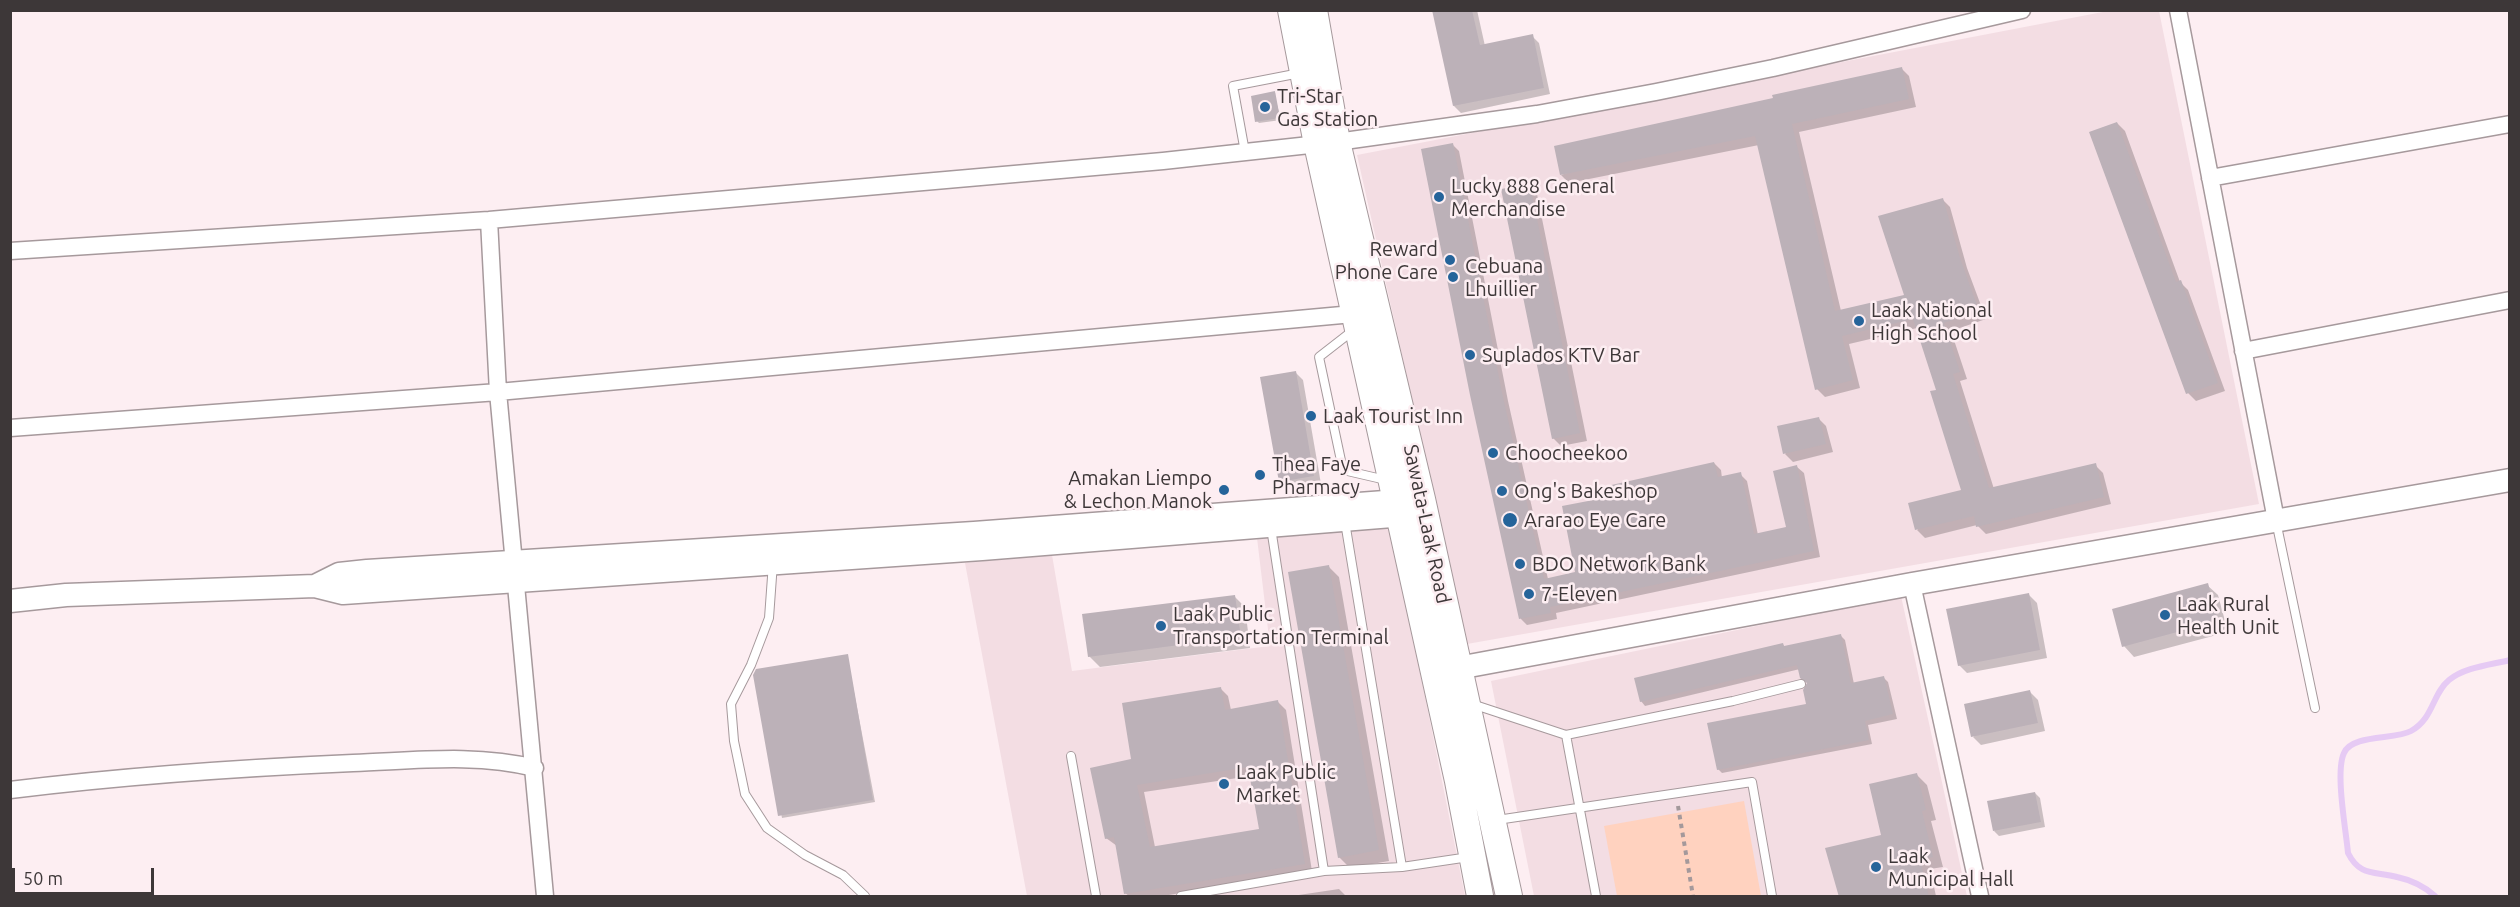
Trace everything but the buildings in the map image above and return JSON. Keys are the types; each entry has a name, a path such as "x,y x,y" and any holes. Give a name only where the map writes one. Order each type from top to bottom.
{"main road":[{"name":"Sawata-Laak Road","path":"1291,10 1303,72 1327,143"},
{"name":"Sawata-Laak Road","path":"1314,10 1327,143 1364,317 1396,500 1480,897"},
{"name":"Sawata-Laak Road","path":"1364,317 1424,506 1509,897"}],"street":[{"path":"10,251 489,220 1327,143 1537,114 1656,92 1784,66 2022,10"},
{"path":"2178,10 2276,520"},
{"path":"2210,178 2510,124"},
{"path":"489,220 498,393 517,570 545,897"},
{"path":"2243,351 2510,300"},
{"path":"10,428 498,393 1364,317"},
{"path":"1458,668 1912,585 2510,480"},
{"path":"10,601 42,596 315,586 334,576 355,572 517,570 774,561 1344,514 1396,500 1424,506"},
{"path":"517,570 1270,520"},
{"path":"1912,585 1980,897"},
{"path":"10,790 230,768 473,759 500,760 534,768"}],"lane":[{"path":"1245,152 1233,86 1303,72"},
{"path":"1364,317 1318,357 1343,470 1396,500"},
{"path":"1344,514 1402,867"},
{"path":"1270,520 1324,871"},
{"path":"2276,520 2315,708"},
{"path":"774,561 769,618 751,665 730,704 734,741 745,794 755,813 767,828 805,855 843,875 865,897"},
{"path":"1466,702 1566,735 1733,701 1801,684"},
{"path":"1566,735 1596,897"},
{"path":"1071,756 1096,897"},
{"path":"1493,821 1752,782 1772,897"},
{"path":"1181,897 1324,871 1402,867 1472,856"}],"path":[{"path":"1676,794 1693,897"}],"shaded area":[{"name":"Laak National High School","path":"2108,11 2159,11 2259,504 1467,644 1357,155"},
{"name":"Laak Public Market","path":"1391,526 1465,896 1027,896 965,563 1052,555 1072,671 1270,646 1257,538"},
{"path":"1901,596 1967,896 1534,896 1491,681"},
{"path":"1744,801 1761,896 1617,896 1604,826"}],"waterway":[{"path":"2435,896 2407,880 2363,870 2353,861 2348,853 2342,801 2341,773 2344,753 2349,747 2364,740 2411,731 2424,720 2439,692 2449,680 2470,669 2510,660"}],"place":[{"name":"Tri-Star Gas Station","path":"1265,107"},
{"name":"Lucky 888 General Merchandise","path":"1439,197"},
{"name":"Reward Phone Care","path":"1450,260"},
{"name":"Cebuana Lhuillier","path":"1453,277"},
{"name":"Laak National High School","path":"1859,321"},
{"name":"Suplados KTV Bar","path":"1470,355"},
{"name":"Laak Tourist Inn","path":"1311,416"},
{"name":"Choocheekoo","path":"1493,453"},
{"name":"Thea Faye Pharmacy","path":"1260,475"},
{"name":"Amakan Liempo & Lechon Manok","path":"1224,490"},
{"name":"Ong's Bakeshop","path":"1502,491"},
{"name":"Ararao Eye Care","path":"1510,520"},
{"name":"BDO Network Bank","path":"1520,564"},
{"name":"7-Eleven","path":"1529,594"},
{"name":"Laak Rural Health Unit","path":"2165,615"},
{"name":"Laak Public Transportation Terminal","path":"1161,626"},
{"name":"Laak Public Market","path":"1224,784"},
{"name":"Laak Municipal Hall","path":"1876,867"}]}
